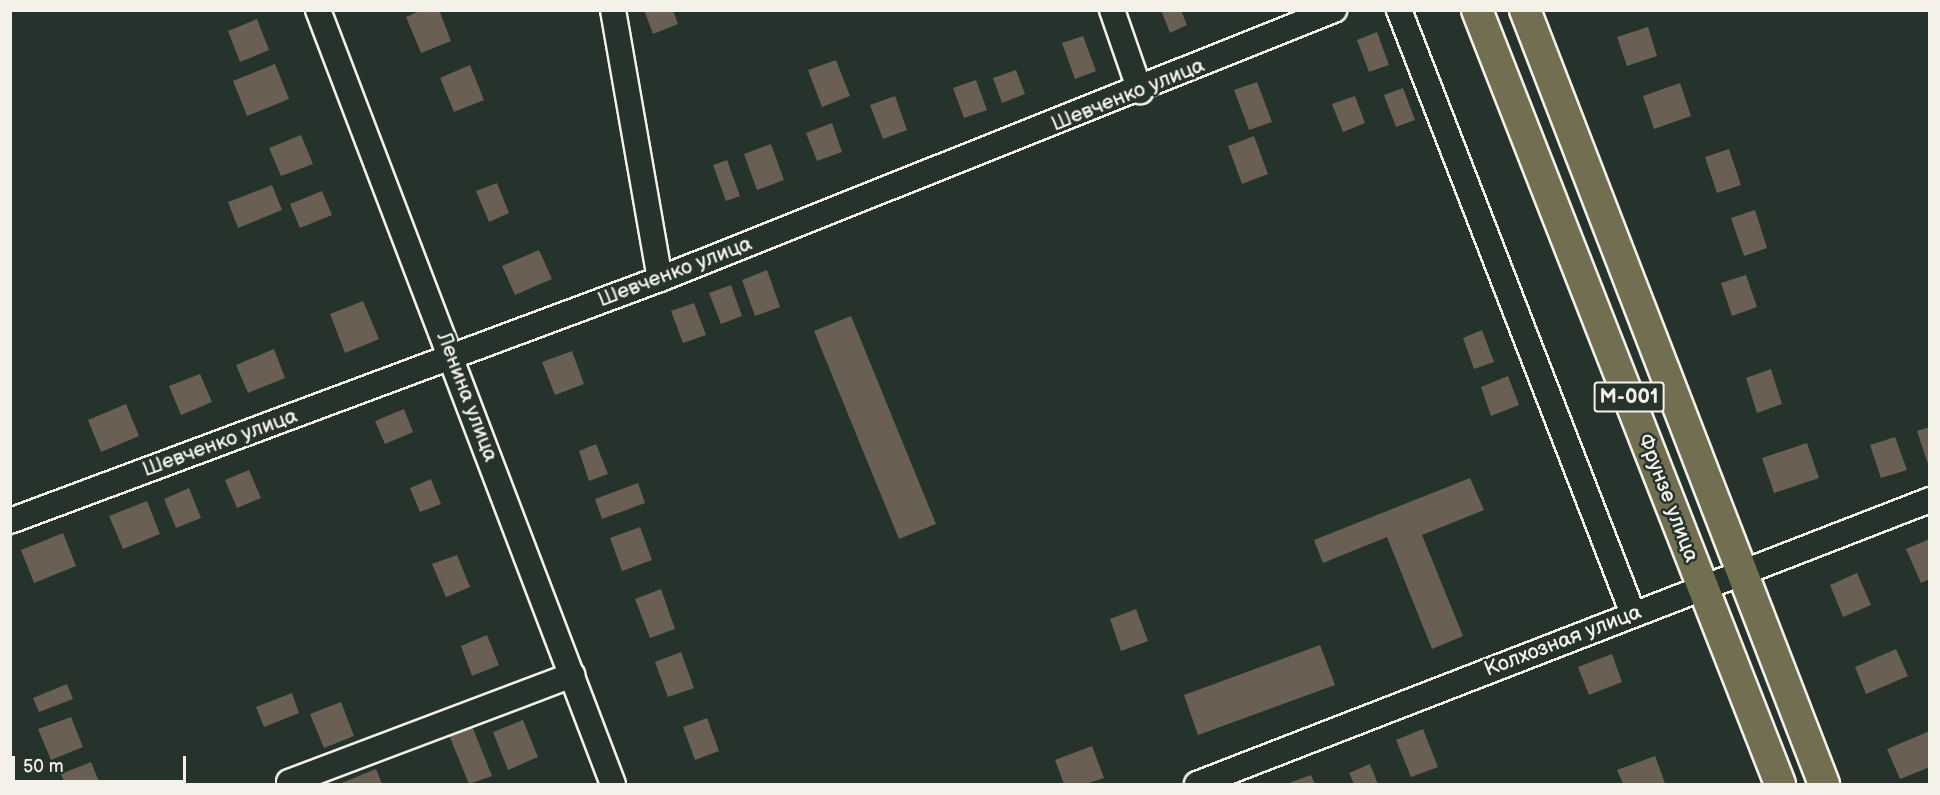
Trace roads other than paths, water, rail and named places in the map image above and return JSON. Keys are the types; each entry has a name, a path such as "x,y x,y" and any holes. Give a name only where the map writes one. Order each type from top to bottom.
{"main road":[{"name":"Фрунзе улица","path":"1477,10 1780,784"},
{"name":"Фрунзе улица","path":"1525,10 1824,784"}],"street":[{"name":"Ленина улица","path":"318,10 452,356 613,784"},
{"path":"613,10 660,279"},
{"path":"1112,10 1140,91"},
{"name":"Шевченко улица","path":"10,521 660,279 1140,91 1335,10"},
{"path":"1399,10 1633,614"},
{"name":"Колхозная улица","path":"1197,784 1929,500"},
{"path":"289,782 572,675"}]}
